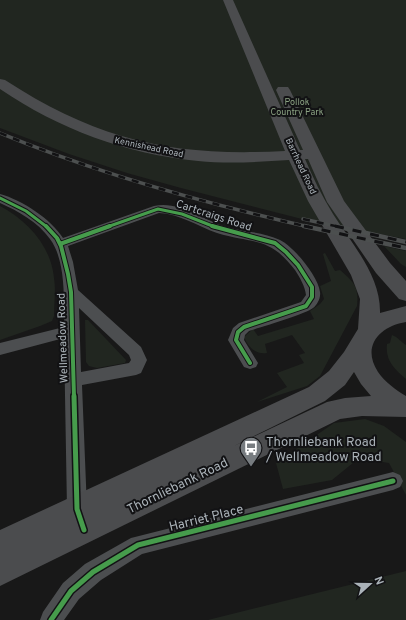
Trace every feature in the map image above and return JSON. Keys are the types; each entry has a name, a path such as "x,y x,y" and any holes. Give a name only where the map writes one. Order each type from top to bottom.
{"main road":[{"name":"Barrhead Road","path":"228,0 248,41 276,86 304,154 369,250 406,294"},
{"path":"241,0 269,61"},
{"name":"Kennishead Road","path":"0,83 37,107 79,128 137,146 203,156 304,154"},
{"name":"Barrhead Road","path":"276,86 304,154 311,190 367,288 370,299 367,332 361,347 361,360 366,373 380,391 406,408"},
{"path":"369,250 406,277"},
{"path":"367,332 376,323 386,318 406,314"},
{"name":"Thornliebank Road","path":"0,571 81,520 317,394 337,378 346,367 367,332"},
{"name":"Thornliebank Road","path":"0,545 81,520 336,409 352,406 375,405 406,408"}],"street":[{"name":"Wellmeadow Road","path":"0,198 35,217 48,229 60,244 68,271 71,292 73,380 81,520"},
{"name":"Cartcraigs Road","path":"60,244 158,209 172,210 222,229 269,241 280,246 296,263 310,282 313,294 311,301 306,306 244,327 238,332 236,340 250,363"},
{"name":"Wellmeadow Road","path":"71,292 135,351 139,360 135,368 130,370 73,380"},
{"path":"0,349 71,331"},
{"name":"Harriet Place","path":"52,620 71,591 93,572 138,544 392,481"}],"green space":[{"name":"Pollok Country Park","path":"0,0 406,0 406,239 298,218 181,188 127,173 69,154 0,128"},
{"path":"0,206 20,219 29,227 43,245 52,266 55,292 54,316 52,321 0,340"},
{"path":"384,246 406,251 406,267 401,264"},
{"path":"325,253 335,271 340,270 354,285 357,294 357,306 320,376 307,386 257,402 287,387 277,373 304,363 299,355 305,353 292,335 265,344 267,353 259,353 253,350 244,337 253,329 258,336 314,319 310,311 324,299 320,286 331,281 323,254"},
{"path":"85,320 88,320 126,360 125,363 97,368 89,366 86,362"},
{"path":"392,335 406,345 406,379 394,368 387,355 387,344 390,343"},
{"path":"365,419 384,426 406,442 406,495 389,463 359,458 332,480 283,489 276,463 334,423"},
{"path":"406,571 406,620 208,620"}],"railway":[{"path":"0,133 75,162 191,198 309,227"},
{"path":"303,219 340,227"},
{"path":"304,226 406,248"},
{"path":"335,226 406,242"}],"cycle path":[{"path":"0,198 26,211 50,230 57,238 65,257 71,292 77,509 84,530"},
{"path":"60,244 158,209 174,211 222,230 262,239 280,246 304,273 312,287 313,295 306,306 244,327 238,332 236,340 250,363"},
{"path":"51,620 71,591 93,572 138,545 393,481"}],"place":[{"name":"Thornliebank Road / Wellmeadow Road","path":"251,468"}]}
